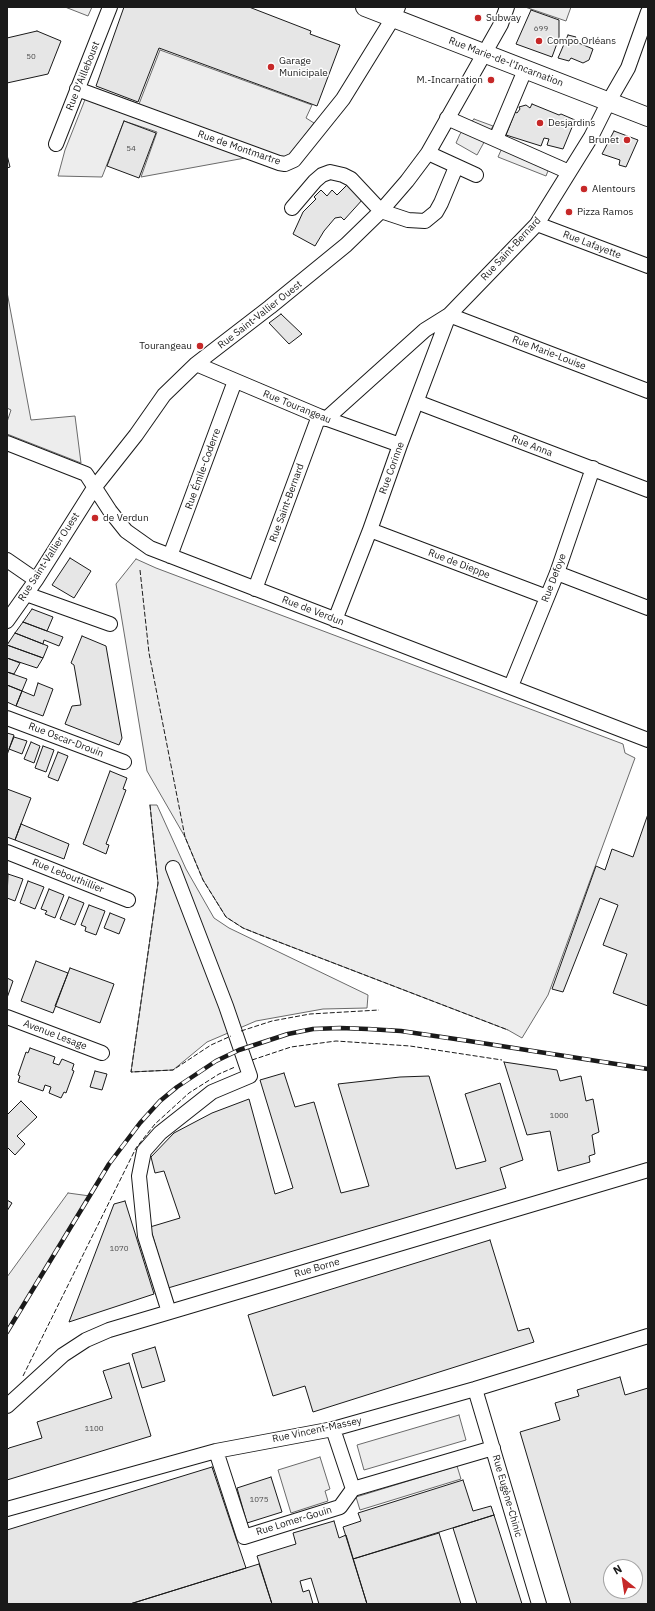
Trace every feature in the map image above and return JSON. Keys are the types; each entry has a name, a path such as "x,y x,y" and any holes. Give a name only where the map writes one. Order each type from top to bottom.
{"main road":[{"name":"Rue Marie-de-l'Incarnation","path":"365,7 396,12 484,54 648,117"}],"street":[{"name":"Rue D'Ailleboust","path":"56,144 110,7"},
{"name":"Rue Saint-Vallier Ouest","path":"7,621 36,580 94,488 136,435 164,395 196,364 308,277 346,245 381,211 428,154 484,54 507,7"},
{"name":"Rue de Montmartre","path":"77,89 278,163 285,164 294,160 343,99 396,12"},
{"name":"Rue Saint-Bernard","path":"255,589 322,418 425,330 449,315 537,224 591,137 628,68 648,12"},
{"path":"628,68 640,49 648,41"},
{"path":"496,139 525,70"},
{"path":"447,118 570,172"},
{"path":"428,154 476,175"},
{"path":"292,208 319,177 330,172 343,175 351,180 381,211 408,220 425,221 436,212 456,167"},
{"name":"Rue Lafayette","path":"537,224 648,266"},
{"name":"Rue Marie-Louise","path":"449,315 648,391"},
{"name":"Rue Corinne","path":"335,620 370,530 449,315"},
{"name":"Rue Tourangeau","path":"196,364 322,418 400,445"},
{"name":"Rue Émile-Coderre","path":"170,556 235,381"},
{"name":"Rue Anna","path":"417,402 648,490"},
{"name":"Rue de Verdun","path":"7,443 86,474 110,511 126,531 150,548 648,740"},
{"name":"Rue Defoye","path":"511,686 548,597 593,468"},
{"name":"Rue de Dieppe","path":"370,530 548,597"},
{"path":"7,560 36,580"},
{"path":"557,573 648,608"},
{"path":"26,594 110,624"},
{"name":"Rue Oscar-Drouin","path":"7,718 124,762"},
{"name":"Rue Lebouthillier","path":"7,852 128,900"},
{"path":"169,1312 145,1236 139,1176 144,1151 160,1133 212,1092 250,1076 224,999 173,868"},
{"name":"Avenue Lesage","path":"7,1021 102,1053"},
{"name":"Rue Borne","path":"7,1406 63,1355 86,1340 110,1330 648,1170"},
{"name":"Rue Vincent-Massey","path":"7,1509 216,1451 333,1429 475,1389 648,1336"},
{"name":"Rue Eugène-Chinic","path":"475,1389 539,1604"},
{"path":"333,1429 353,1489 493,1448"},
{"name":"Rue Lomer-Gouin","path":"216,1451 244,1537 340,1507 353,1489"}],"shaded area":[{"path":"65,7 92,7 88,16"},
{"path":"525,7 571,7 566,21"},
{"path":"160,50 312,105 306,118 314,123 287,158 267,154 141,177 157,132 124,121 102,177 58,176 65,150 90,87 139,104"},
{"path":"474,119 493,126 477,155 456,143 460,134"},
{"path":"506,139 553,158 546,176 498,157"},
{"path":"7,292 31,420 75,416 81,463 7,434 7,422 11,410 7,408"},
{"path":"136,559 156,568 623,744 625,753 635,758 548,995 522,1038 508,1030 243,928 226,917 203,880 185,837 147,771 116,584"},
{"path":"150,805 157,805 186,869 214,918 229,928 368,995 367,1008 323,1009 256,1021 207,1042 173,1070 131,1072 158,883"},
{"path":"68,1193 90,1196 7,1329 7,1277"},
{"path":"459,1415 466,1440 364,1470 357,1445"},
{"path":"320,1457 330,1489 325,1491 328,1501 291,1513 278,1470"},
{"path":"457,1466 461,1479 360,1510 356,1497"}],"building":[{"name":"Garage Municipale","path":"124,7 249,7 311,31 310,34 340,45 317,106 159,48 138,102 96,86"},
{"path":"531,10 559,20 559,38 552,57 516,44"},
{"path":"37,31 61,41 48,74 7,83 7,38"},
{"path":"568,35 576,37 574,41 593,49 589,60 583,63 571,58 569,61 558,58"},
{"path":"532,104 575,120 563,149 547,145 549,139 544,138 541,146 506,135 515,112 517,113 520,109 519,107 526,105 530,108"},
{"path":"124,121 156,133 139,178 107,166"},
{"path":"614,131 638,140 626,167 619,165 620,160 602,154"},
{"path":"7,155 10,167 7,168"},
{"path":"348,184 363,199 344,220 341,217 335,218 324,231 315,246 293,234 303,212 316,199 314,197 321,190 327,196 332,190 337,195"},
{"path":"281,314 302,334 289,344 269,323"},
{"path":"70,558 91,571 74,598 52,585"},
{"path":"32,609 53,617 47,631 23,622"},
{"path":"23,622 63,637 59,646 44,640 43,644 15,633"},
{"path":"15,633 48,646 43,658 7,645"},
{"path":"82,636 106,646 122,738 119,745 65,724 72,706 81,705 74,665 71,663"},
{"path":"7,645 43,658 37,668 7,658"},
{"path":"7,658 20,663 14,674 7,672"},
{"path":"7,672 27,679 22,691 7,685"},
{"path":"38,683 53,689 43,716 16,706 22,691 34,696"},
{"path":"7,685 22,691 16,706 7,702"},
{"path":"7,733 14,735 7,755"},
{"path":"14,737 27,741 22,754 9,749"},
{"path":"31,742 40,746 34,763 24,759"},
{"path":"43,746 54,750 46,772 35,768"},
{"path":"58,752 68,756 58,781 48,777"},
{"path":"110,771 127,778 123,789 126,790 106,844 109,845 106,854 83,844"},
{"path":"7,789 31,798 15,840 7,837"},
{"path":"648,814 648,1006 613,993 627,954 603,945 618,905 600,898 563,992 552,989 596,866 605,870 612,849 633,857"},
{"path":"21,824 69,844 64,859 15,840"},
{"path":"8,874 23,879 15,901 7,898"},
{"path":"28,881 44,887 35,909 20,903"},
{"path":"49,889 64,895 55,918 45,914 47,911 41,909"},
{"path":"69,897 84,903 75,925 60,919"},
{"path":"89,905 105,911 96,935 85,931 86,927 81,925"},
{"path":"110,913 125,919 119,934 104,928"},
{"path":"36,961 68,973 53,1013 21,1001"},
{"path":"70,968 114,984 100,1023 55,1006"},
{"path":"7,978 13,981 7,998"},
{"path":"30,1048 55,1057 53,1063 59,1065 62,1059 74,1064 72,1070 74,1071 66,1093 64,1092 61,1098 49,1093 51,1087 45,1085 43,1091 18,1082 20,1076 18,1075 26,1052 28,1053"},
{"path":"504,1062 557,1070 560,1081 581,1076 586,1101 593,1099 599,1132 592,1135 595,1154 589,1156 590,1162 558,1171 550,1131 527,1135"},
{"path":"95,1071 107,1074 102,1090 90,1087"},
{"path":"284,1073 295,1107 314,1102 341,1193 369,1186 338,1084 400,1077 429,1076 456,1169 486,1161 465,1094 500,1083 523,1160 500,1168 506,1188 168,1288 150,1227 180,1218 164,1171 155,1173 151,1157 174,1133 212,1113 249,1099 275,1194 293,1188 260,1080"},
{"path":"21,1101 37,1117 17,1136 25,1144 15,1155 7,1147 7,1115"},
{"path":"7,1200 12,1203 7,1211"},
{"path":"125,1201 154,1294 69,1322 114,1204"},
{"path":"490,1240 518,1331 529,1328 534,1342 313,1412 305,1386 273,1396 248,1315"},
{"path":"155,1347 165,1381 142,1388 132,1354"},
{"path":"129,1363 151,1436 7,1480 7,1450 9,1448 42,1438 37,1422 112,1398 103,1371"},
{"path":"620,1377 625,1395 648,1388 648,1604 571,1604 520,1432 560,1420 555,1403 579,1396 577,1390"},
{"path":"212,1467 246,1568 130,1604 7,1604 7,1530"},
{"path":"271,1477 282,1512 247,1523 237,1488"},
{"path":"463,1480 473,1511 491,1506 494,1515 353,1559 343,1527 361,1521 358,1513"},
{"path":"494,1515 522,1604 477,1604 453,1528"},
{"path":"334,1521 339,1538 346,1535 367,1604 319,1604 311,1578 300,1581 303,1592 309,1590 313,1604 272,1604 257,1556 296,1544 293,1533"},
{"path":"439,1533 461,1604 367,1604 353,1559"},
{"path":"259,1564 272,1604 130,1604 246,1568"}],"railway":[{"path":"7,1332 109,1164 140,1123 160,1101 177,1087 216,1061 239,1050 288,1034 313,1029 368,1029 401,1031 648,1069"}],"fence":[{"path":"140,570 149,653 185,837 203,880 226,917 243,928 508,1030"},
{"path":"150,805 158,883 131,1072 173,1070 211,1045 231,1036"},
{"path":"241,1031 272,1021 310,1014 379,1010"},
{"path":"252,1060 291,1047 336,1041 410,1046 502,1060"},
{"path":"23,1376 136,1148 155,1124 189,1093 219,1074 235,1067"}],"place":[{"name":"Subway","path":"478,18"},
{"name":"Compo Orléans","path":"539,41"},
{"name":"Garage Municipale","path":"271,67"},
{"name":"M.-Incarnation","path":"491,80"},
{"name":"Desjardins","path":"540,123"},
{"name":"Brunet","path":"627,140"},
{"name":"Alentours","path":"584,189"},
{"name":"Pizza Ramos","path":"569,212"},
{"name":"Tourangeau","path":"200,346"},
{"name":"de Verdun","path":"95,518"}]}
